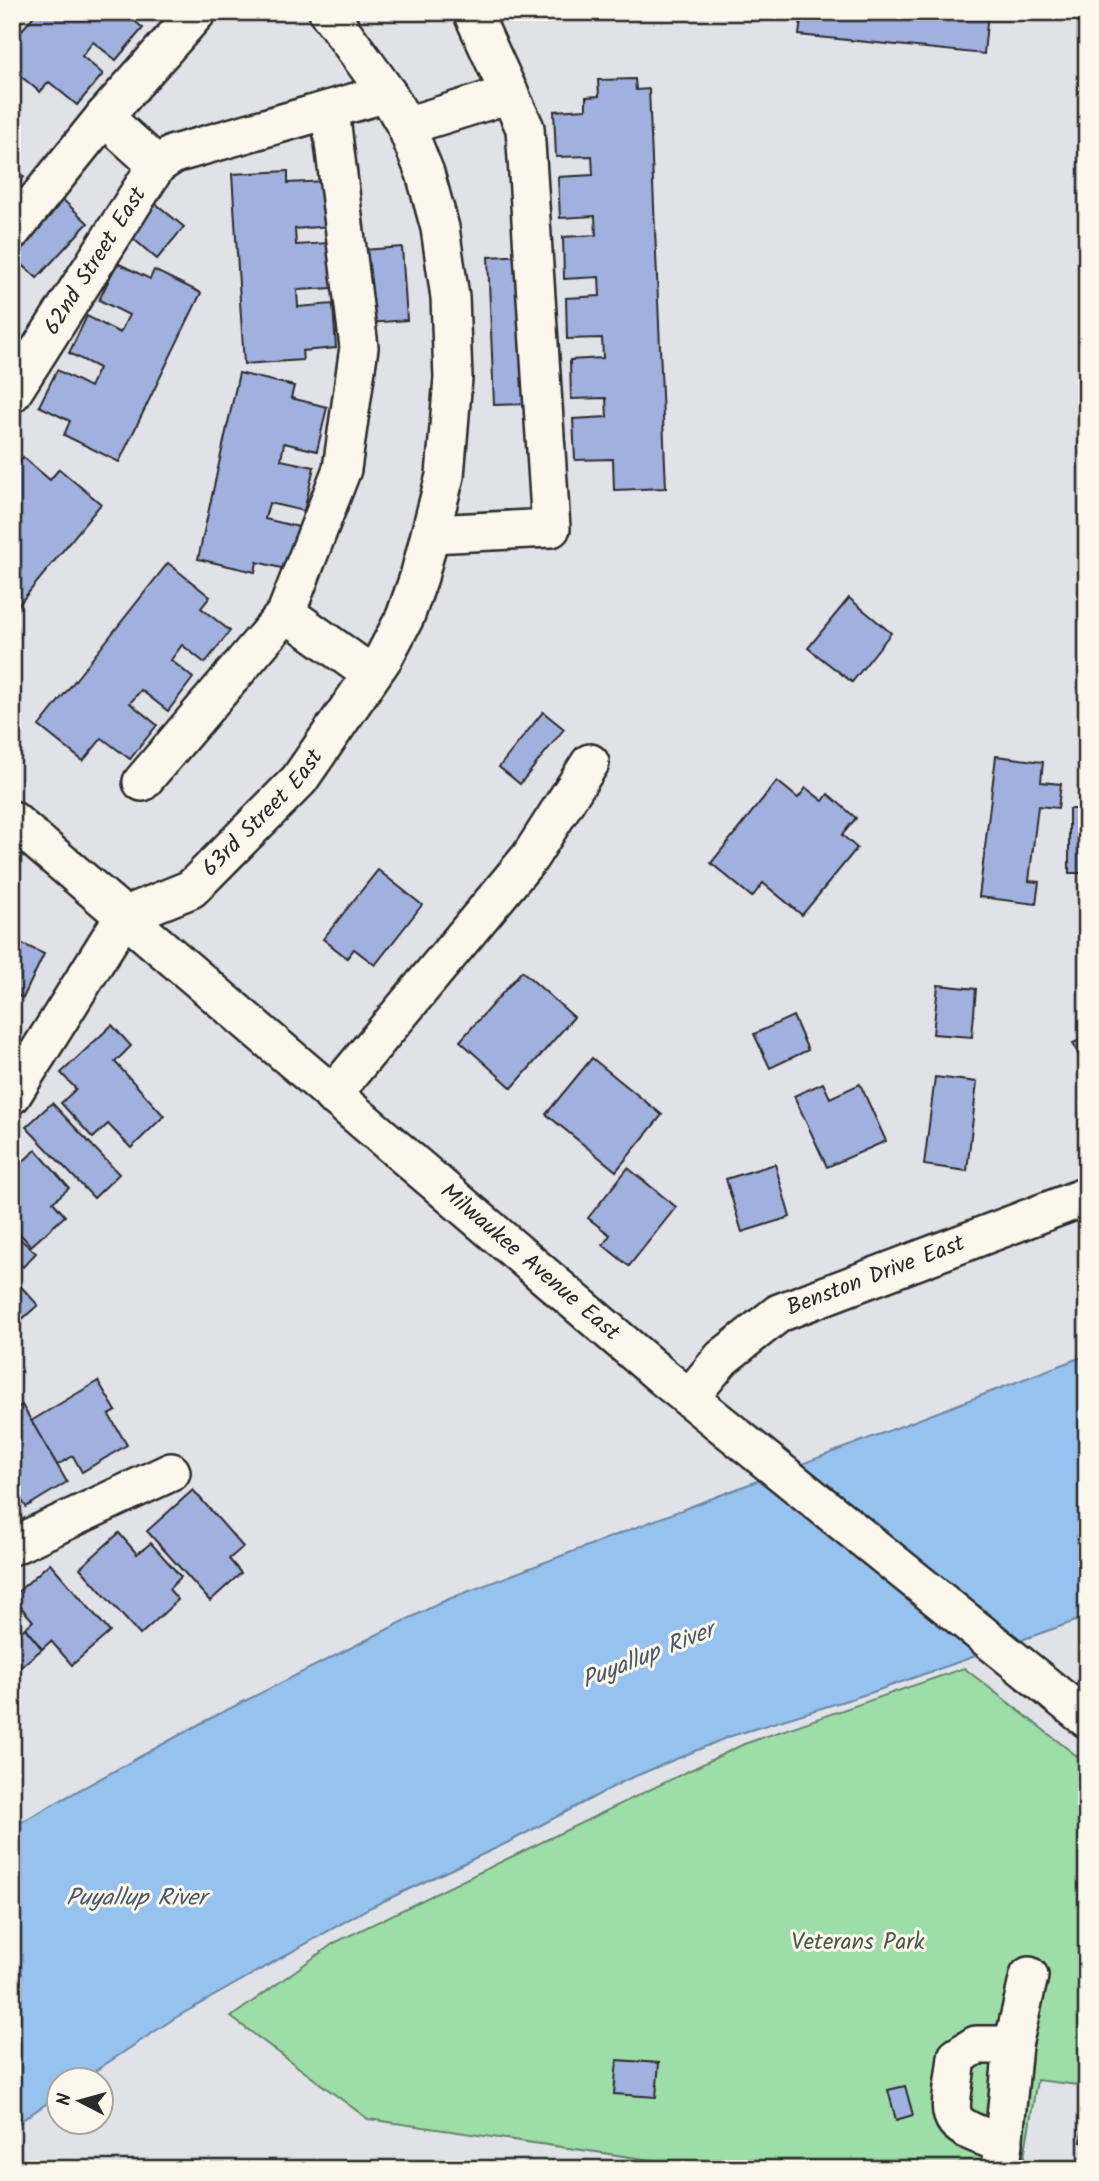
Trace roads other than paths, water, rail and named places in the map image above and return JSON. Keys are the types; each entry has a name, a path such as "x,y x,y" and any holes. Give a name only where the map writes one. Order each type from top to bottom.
{"street":[{"path":"12,232 104,117 197,12"},
{"name":"63rd Street East","path":"124,916 191,889 299,780 372,674 405,617 431,534 445,475 453,378 450,297 440,228 425,173 406,126 387,93 328,12"},
{"path":"431,534 551,528 525,128 472,12"},
{"name":"62nd Street East","path":"12,393 157,165 174,154 387,93"},
{"path":"406,126 510,94"},
{"path":"142,782 286,613 342,469 359,347 330,110"},
{"name":"62nd Street East","path":"104,117 157,165"},
{"path":"286,613 372,674"},
{"path":"332,1095 530,857 590,763"},
{"name":"Milwaukee Avenue East","path":"12,820 689,1398 1055,1696 1087,1719"},
{"path":"12,1095 124,916"},
{"name":"Benston Drive East","path":"689,1398 722,1358 779,1313 1087,1196"},
{"path":"12,1546 171,1472"},
{"path":"1013,2045 976,2045 957,2057 952,2104 951,2115 957,2126 1002,2156 1013,2045 1029,1976"}],"water":[{"name":"Puyallup River","path":"1087,1355 1087,1617 870,1693 728,1737 624,1781 511,1841 369,1908 175,2018 103,2066 46,2066 46,2104 12,2127 12,1827 205,1721 446,1600"}],"park label":[{"name":"Veterans Park","path":"858,1943"}]}
